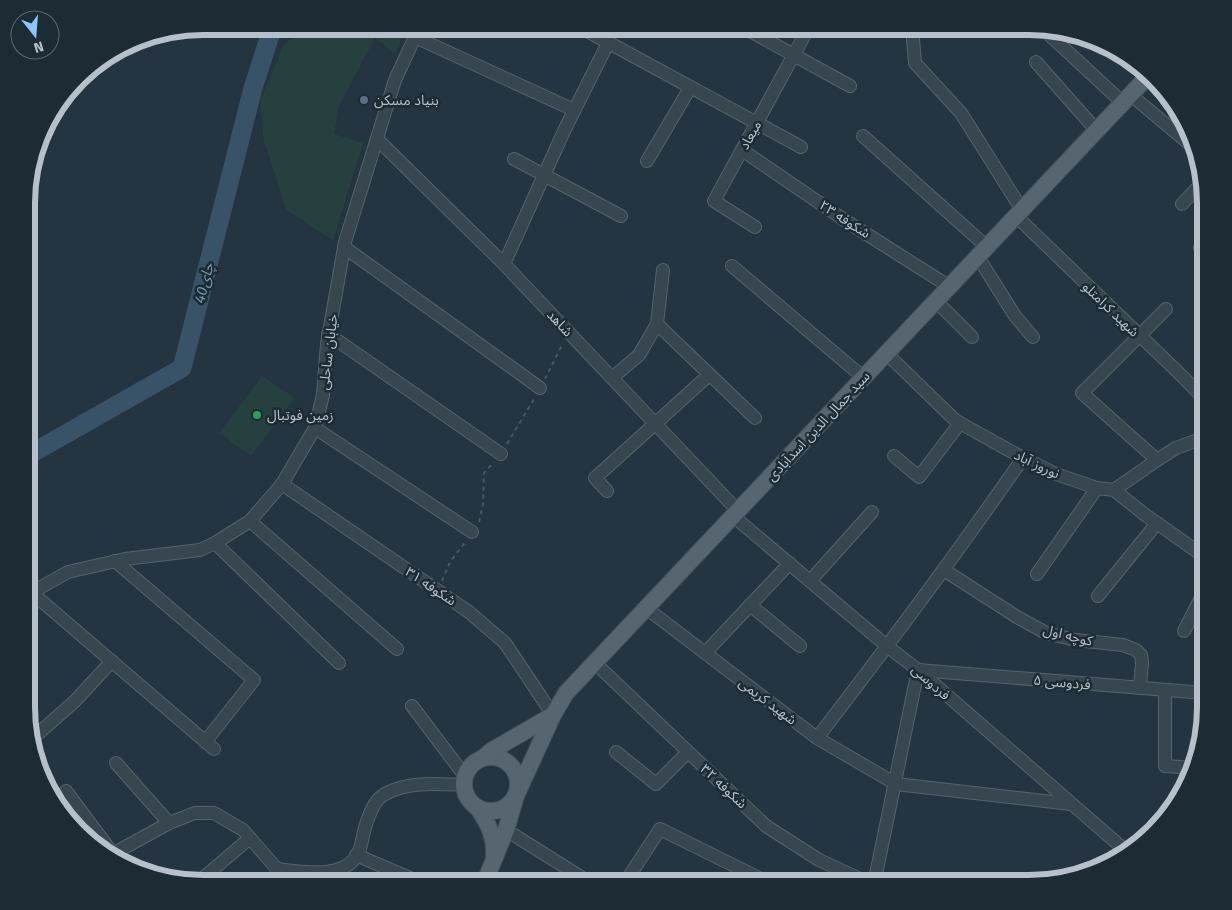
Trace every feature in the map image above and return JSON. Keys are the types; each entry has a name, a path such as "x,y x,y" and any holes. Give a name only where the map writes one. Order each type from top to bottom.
{"main road":[{"name":"سید جمال الدین اسدآبادی","path":"516,796 553,715 566,693 1144,81"},
{"path":"494,858 495,841 487,822 466,794 465,781 469,768 490,751 553,715"},
{"path":"483,758 501,758 515,770 518,778 518,788 506,830 487,875"},
{"path":"477,807 494,811 503,809 516,796"}],"street":[{"name":"خیابان ساحلی","path":"35,591 68,572 115,561 200,550 250,521 282,484 315,428 323,395 328,334 344,247 395,80 416,35"},
{"path":"423,35 574,110"},
{"path":"594,35 801,147"},
{"path":"758,35 850,86"},
{"name":"میعاد","path":"755,227 714,201 804,35"},
{"name":"شهید کرامتلو","path":"913,35 915,63 961,113 1019,213 1139,335 1197,389"},
{"path":"1054,37 1127,99 1185,141"},
{"path":"504,264 574,110 608,43"},
{"path":"1036,62 1097,130"},
{"path":"647,161 690,88"},
{"path":"862,136 982,252 1015,316 1033,337"},
{"name":"شاهد","path":"377,139 504,264 656,424 736,514"},
{"name":"شکوفه ۲۳","path":"742,150 846,221 950,287"},
{"path":"514,159 621,216"},
{"path":"1182,204 1197,189"},
{"path":"344,247 540,388"},
{"path":"732,266 864,378"},
{"path":"612,378 639,355 657,324 663,270"},
{"path":"936,301 972,337"},
{"path":"1157,460 1082,393 1166,309"},
{"path":"657,324 755,418"},
{"path":"328,334 501,454"},
{"name":"نوروز آباد","path":"887,354 960,423 1056,474 1097,488 1114,490"},
{"path":"606,491 595,478 709,375"},
{"path":"894,456 919,477 960,423"},
{"path":"315,428 472,532"},
{"path":"1197,443 1176,448 1114,490 1197,551"},
{"path":"817,738 888,647 1024,458"},
{"name":"شکوفه ۳۱","path":"282,484 469,612 505,643 553,715"},
{"path":"1037,574 1097,488"},
{"path":"810,581 872,512"},
{"name":"فردوسی","path":"736,514 810,581 918,670 1122,847"},
{"path":"250,521 396,649"},
{"path":"1098,596 1157,523"},
{"path":"215,543 339,663"},
{"path":"35,599 112,662 209,746 254,680 115,561"},
{"path":"705,653 790,563"},
{"name":"کوچه اول","path":"944,570 1017,617 1046,633 1076,640 1123,645 1136,650 1142,662 1140,688"},
{"path":"750,605 800,646"},
{"path":"1184,631 1197,607"},
{"name":"شهید کریمی","path":"646,608 817,738 896,784"},
{"path":"37,734 75,701 112,662"},
{"name":"شکوفه ۳۲","path":"595,663 766,826 819,860 852,875"},
{"path":"874,875 896,784 918,670"},
{"name":"فردوسی ۵","path":"918,670 1197,692"},
{"path":"1165,690 1165,766 1185,767"},
{"path":"412,706 465,781"},
{"path":"616,752 656,784 688,752"},
{"path":"116,763 169,823"},
{"path":"277,869 316,873 338,870 352,863 360,850 365,825 372,808 383,795 405,786 465,781"},
{"path":"896,784 1072,804"},
{"path":"66,791 101,840"},
{"path":"118,852 169,823 195,813 214,812 243,830 283,875"},
{"path":"630,875 660,828 753,875"},
{"path":"506,830 578,875"},
{"path":"206,875 250,838"},
{"path":"356,856 403,875"},
{"path":"275,875 277,869"}],"green space":[{"path":"296,35 403,35 395,53 375,38 339,106 334,134 363,143 333,241 286,209 264,141 260,100 284,45"},
{"name":"زمین فوتبال","path":"262,376 295,398 251,456 219,433"}],"waterway":[{"name":"40چای","path":"35,451 182,368 253,88 270,35"}],"place":[{"name":"بنیاد مسکن","path":"364,100"},
{"name":"زمین فوتبال","path":"257,415"}]}
